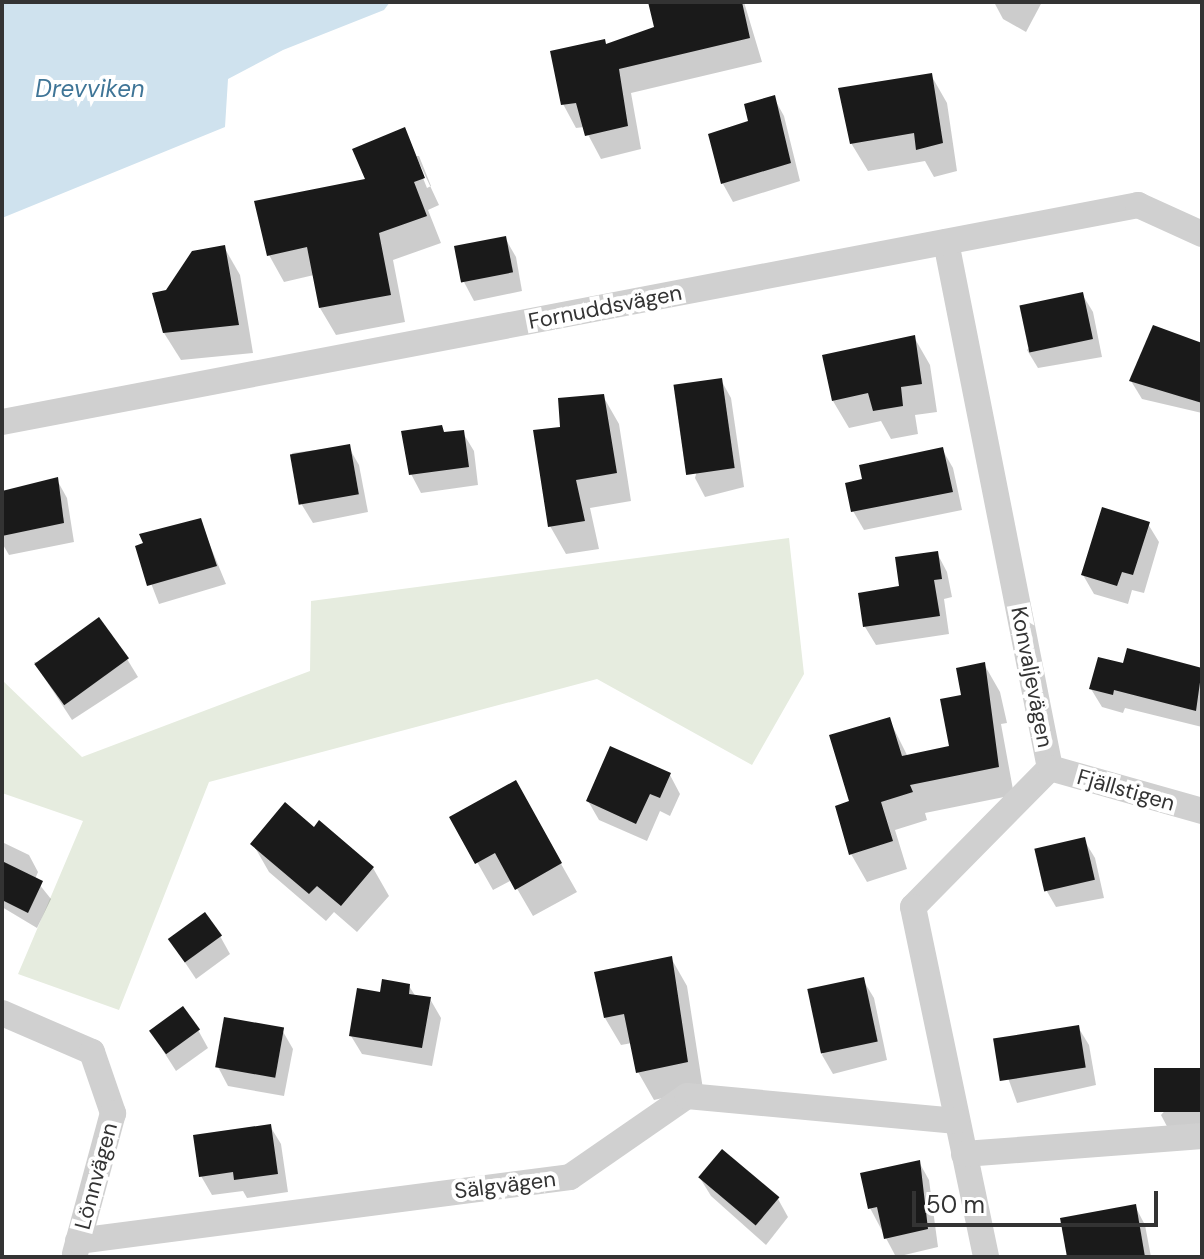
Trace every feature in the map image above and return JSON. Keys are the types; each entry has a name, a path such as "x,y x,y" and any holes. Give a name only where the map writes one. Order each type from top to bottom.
{"street":[{"name":"Fornuddsvägen","path":"2,422 1138,205 1202,234"},
{"name":"Konvaljevägen","path":"946,242 1050,768 913,907 986,1257"},
{"name":"Fjällstigen","path":"1050,768 1202,811"},
{"name":"Lönnvägen","path":"2,1013 92,1052 113,1113 76,1249"},
{"name":"Sälgvägen","path":"76,1249 570,1177 687,1096 957,1121"},
{"path":"964,1154 1202,1136"}],"shaded area":[{"path":"789,538 804,674 752,765 597,679 209,782 119,1010 18,974 83,821 2,793 2,680 82,757 310,671 311,601"}],"water":[{"name":"Drevviken","path":"2,2 390,2 384,10 283,50 228,79 225,127 2,218"}],"building":[{"path":"648,2 742,2 750,38 619,69 628,126 585,136 576,103 561,105 550,51 605,39 606,44 654,27"},
{"path":"932,73 943,143 916,150 914,133 850,144 838,88"},
{"path":"775,95 791,163 721,184 708,134 748,121 744,104"},
{"path":"405,127 425,178 414,182 427,216 379,233 391,295 319,308 307,247 267,256 254,201 365,179 352,149"},
{"path":"506,236 513,272 461,282 454,246"},
{"path":"225,245 239,325 163,333 152,293 166,290 192,251"},
{"path":"1083,292 1093,339 1029,352 1019,306"},
{"path":"1153,325 1202,343 1202,403 1129,381"},
{"path":"915,335 922,384 901,387 903,406 873,411 868,393 832,401 822,355"},
{"path":"722,378 735,468 686,475 673,385"},
{"path":"604,394 617,473 576,480 585,521 548,527 533,430 560,427 558,398"},
{"path":"442,425 444,432 464,430 469,467 409,475 401,431"},
{"path":"350,444 359,494 299,505 290,455"},
{"path":"943,447 953,492 851,512 845,483 862,479 859,465"},
{"path":"58,477 64,523 2,536 2,491"},
{"path":"1102,507 1150,522 1133,575 1122,572 1117,586 1081,575"},
{"path":"201,518 217,566 147,586 135,546 143,543 139,534"},
{"path":"938,551 942,579 934,580 940,616 863,627 858,593 899,586 895,557"},
{"path":"99,617 129,658 64,705 34,664"},
{"path":"1127,648 1202,668 1196,711 1114,690 1113,695 1089,689 1098,657 1123,663"},
{"path":"985,662 999,767 910,785 913,792 881,802 893,841 849,855 835,806 849,801 829,735 890,717 902,756 949,746 940,699 961,695 956,668"},
{"path":"610,746 671,773 660,798 650,794 636,824 586,801"},
{"path":"516,780 562,863 515,890 495,853 475,864 449,817"},
{"path":"285,802 314,827 319,820 374,867 341,906 317,886 309,894 250,844"},
{"path":"1085,837 1095,880 1044,892 1034,849"},
{"path":"2,861 43,881 28,913 2,900"},
{"path":"205,912 222,935 185,962 168,939"},
{"path":"672,956 688,1062 636,1073 624,1014 604,1018 594,972"},
{"path":"864,977 878,1042 821,1054 807,989"},
{"path":"382,979 410,984 409,994 431,997 422,1048 349,1036 357,988 380,992"},
{"path":"183,1006 200,1029 166,1054 149,1031"},
{"path":"224,1017 284,1028 275,1078 215,1067"},
{"path":"1079,1025 1086,1067 1000,1081 993,1039"},
{"path":"1154,1068 1202,1068 1202,1112 1154,1112"},
{"path":"271,1124 278,1174 234,1180 233,1172 199,1177 193,1135"},
{"path":"722,1149 779,1197 756,1226 698,1177"},
{"path":"920,1160 928,1229 884,1239 877,1207 868,1209 860,1173"},
{"path":"1136,1204 1145,1257 1067,1257 1060,1218"}]}
